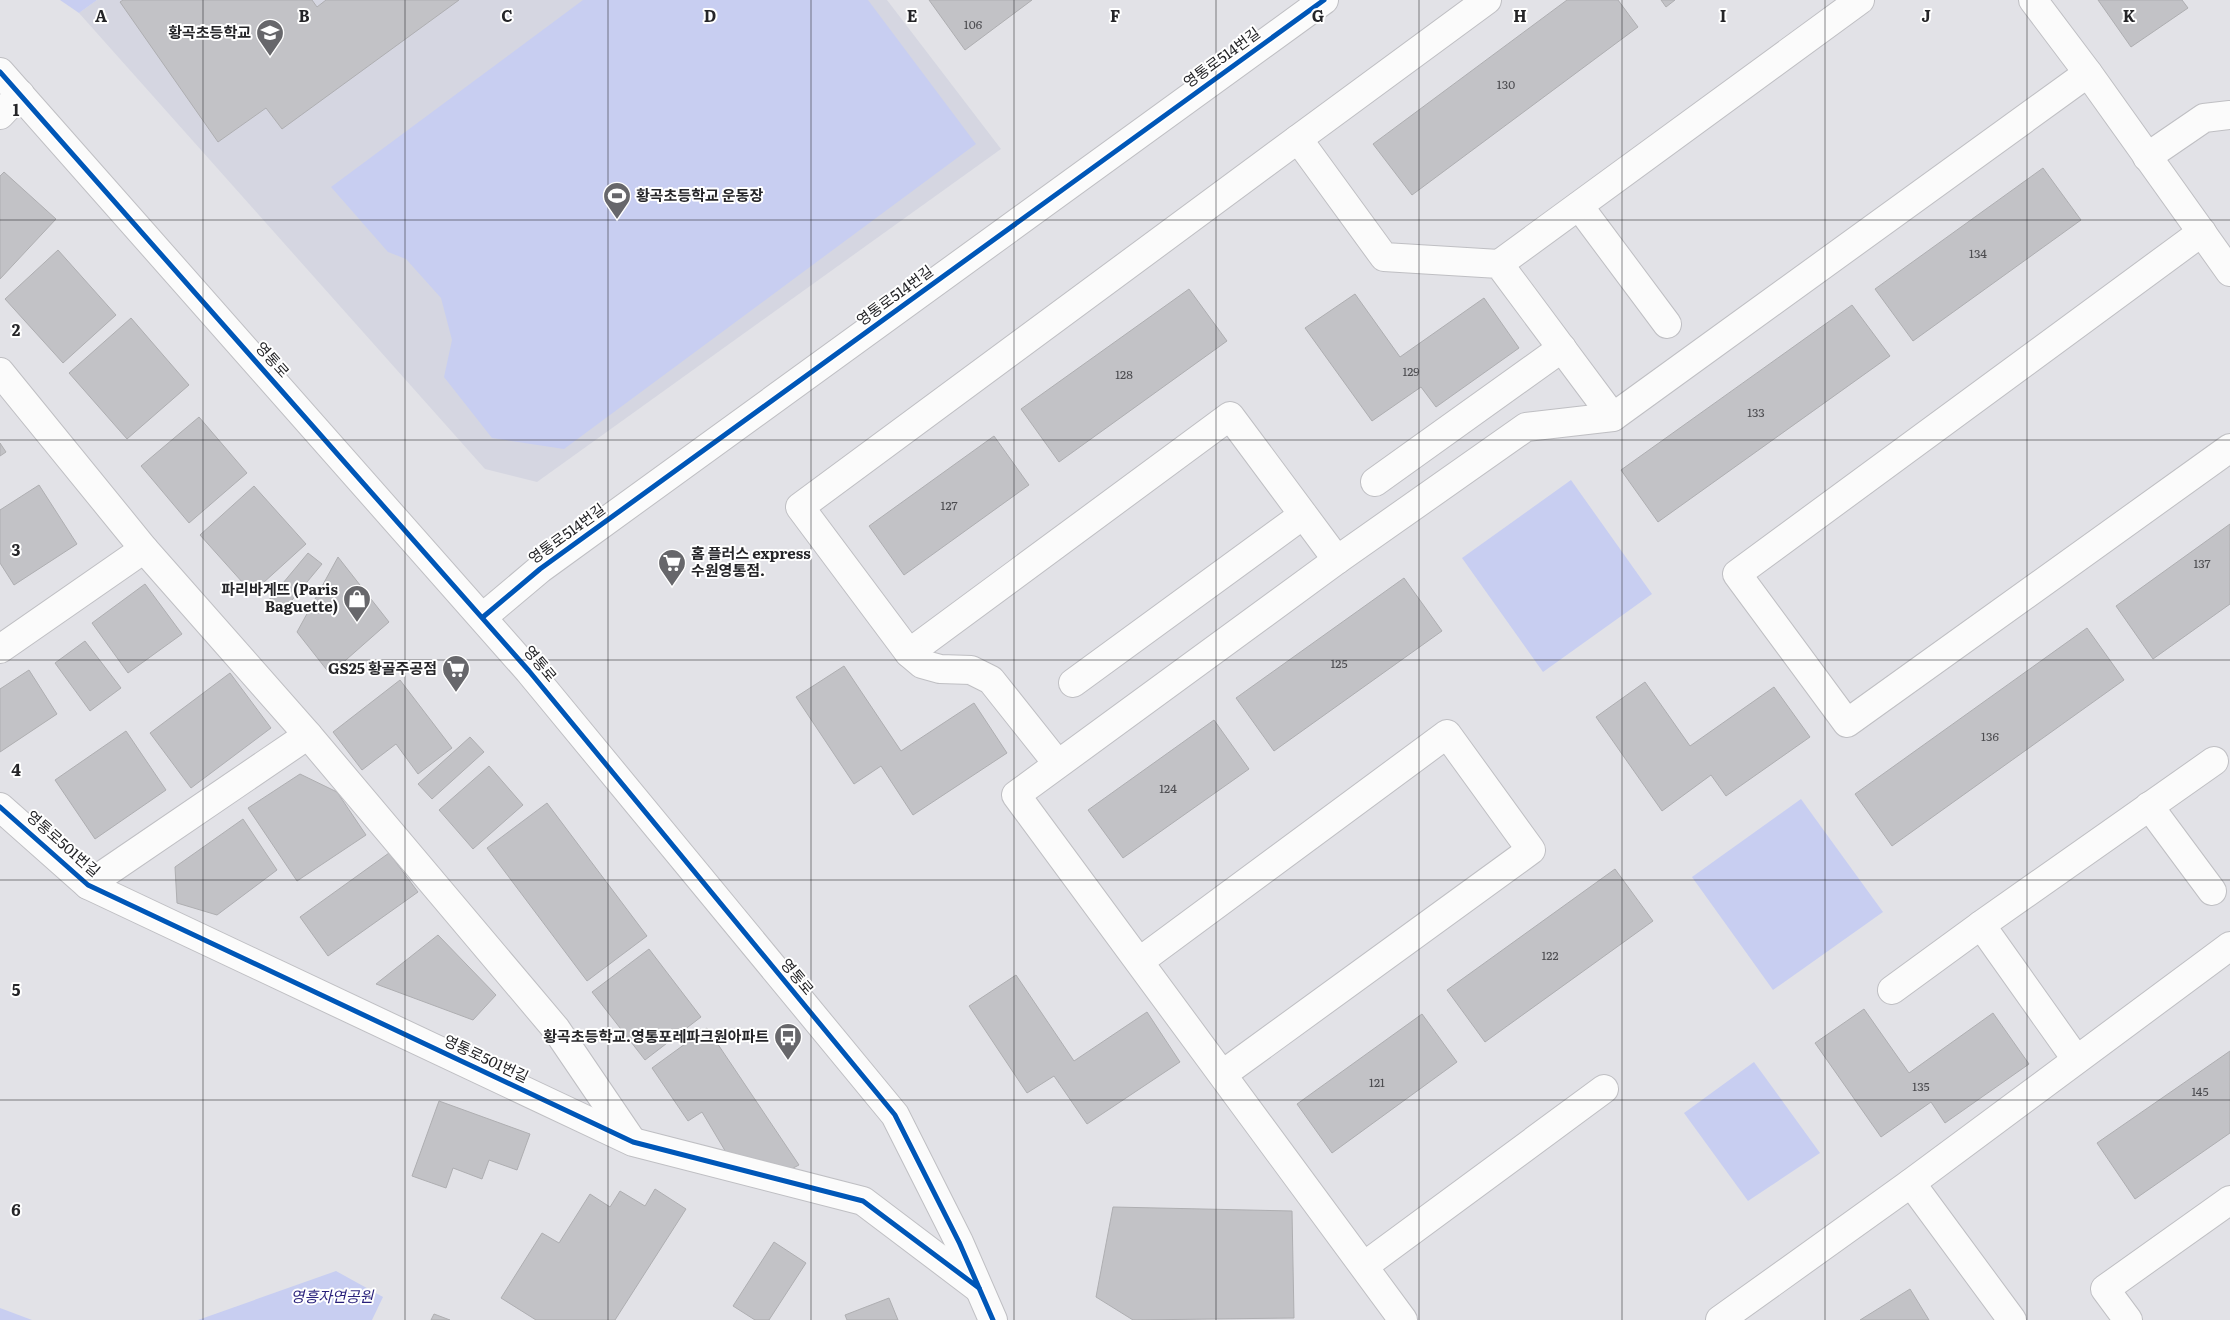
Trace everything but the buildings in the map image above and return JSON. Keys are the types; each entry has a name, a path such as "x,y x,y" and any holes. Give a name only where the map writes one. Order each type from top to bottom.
{"street":[{"name":"영통로514번길","path":"483,618 540,569 1324,0"},
{"path":"1057,763 991,680 971,670 940,670 922,664 909,653 800,507 1488,0"},
{"path":"1298,139 1384,257 1500,264 1860,0"},
{"path":"2033,0 2088,73 2230,272"},
{"name":"영통로","path":"0,72 483,618 895,1115 993,1320"},
{"path":"1403,1320 1016,795 1057,763 1336,560 1526,427 1613,417 2088,73"},
{"path":"0,114 20,94"},
{"path":"2147,157 2204,118 2230,115"},
{"path":"1579,206 1667,324"},
{"path":"2202,232 1737,574 1847,723 2230,448"},
{"path":"1500,264 1613,417"},
{"path":"1375,482 1562,348"},
{"path":"0,372 144,549 308,734 556,1029 632,1142"},
{"path":"909,653 1230,416 1336,560"},
{"path":"1073,683 1303,515"},
{"path":"0,649 144,549"},
{"path":"88,885 308,734"},
{"path":"1140,961 1447,734 1531,850 1223,1074"},
{"path":"1892,990 2214,761"},
{"path":"2149,806 2212,891"},
{"name":"영통로501번길","path":"0,807 88,885 632,1142 863,1201 979,1289"},
{"path":"1981,925 2076,1059"},
{"path":"1720,1320 1911,1183 2230,946"},
{"path":"1364,1266 1604,1089"},
{"path":"1911,1183 2012,1320"},
{"path":"2128,1320 2105,1289 2230,1200"}],"shaded area":[{"name":"황곡초등학교 운동장","path":"97,0 887,0 1001,149 537,482 485,469 79,13"}],"green space":[{"path":"60,0 97,0 79,13"},
{"name":"황곡초등학교 운동장","path":"583,0 868,0 976,144 564,449 492,438 444,377 452,340 441,298 406,259 388,252 331,187"},
{"path":"1571,480 1652,594 1543,672 1462,558"},
{"path":"1801,799 1883,912 1773,990 1692,877"},
{"path":"1754,1062 1820,1153 1748,1201 1684,1113"},
{"name":"영흥자연공원","path":"336,1271 383,1297 372,1320 198,1320"},
{"path":"0,1308 32,1320 0,1320"}],"cycle path":[{"path":"483,617 540,569 1324,0"},
{"path":"0,72 529,671 895,1115 959,1242 993,1320"},
{"path":"0,807 88,885 633,1142 863,1201 979,1288"}],"place":[{"name":"황곡초등학교","path":"270,57"},
{"name":"황곡초등학교 운동장","path":"617,220"},
{"name":"홈 플러스 express 수원영통점.","path":"672,587"},
{"name":"파리바게뜨 (Paris Baguette)","path":"357,623"},
{"name":"GS25 황골주공점","path":"456,693"},
{"name":"황곡초등학교.영통포레파크원아파트","path":"788,1061"}]}
